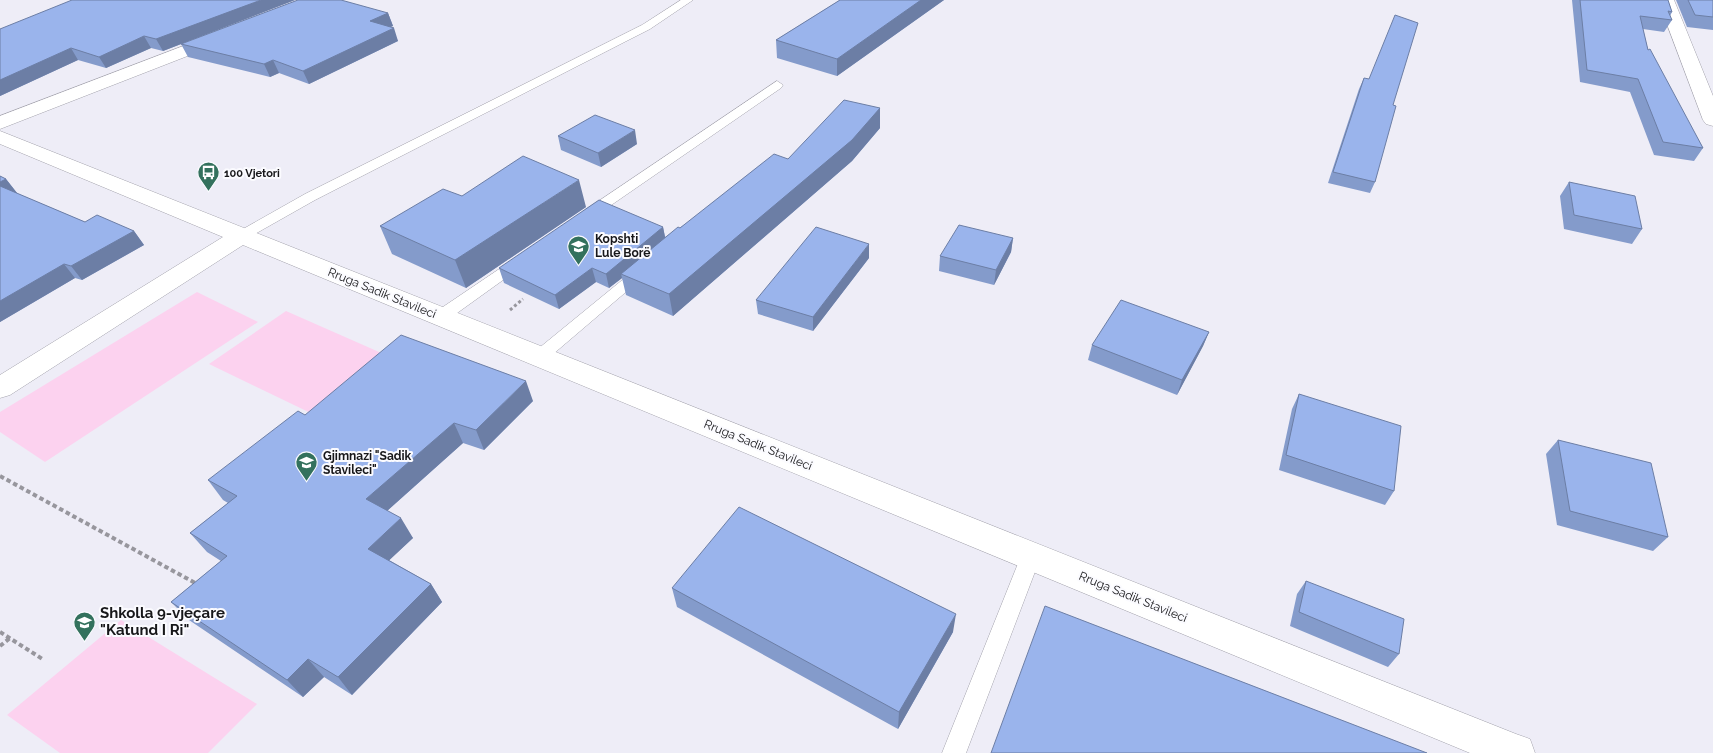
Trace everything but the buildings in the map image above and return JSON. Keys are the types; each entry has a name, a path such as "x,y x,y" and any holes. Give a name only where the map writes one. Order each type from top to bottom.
{"street":[{"path":"1666,0 1713,120"},
{"path":"0,123 236,31"},
{"name":"Rruga Sadik Stavileci","path":"0,137 1516,753"},
{"path":"0,388 241,236"}],"lane":[{"path":"241,236 310,197 646,27 688,0"},
{"path":"574,224 777,85"},
{"path":"440,317 533,252"},
{"path":"539,357 652,262"},
{"path":"954,753 1031,556"}],"path":[{"path":"505,313 522,300"},
{"path":"0,476 201,586"},
{"path":"0,632 44,660"},
{"path":"0,646 10,638"}],"shaded area":[{"path":"197,292 258,322 45,462 0,432 0,412"},
{"path":"286,311 395,359 321,418 209,364"},
{"path":"121,620 257,704 208,753 60,753 7,715"}],"place":[{"name":"100 Vjetori","path":"208,192"},
{"name":"Kopshti Lule Borë","path":"579,265"},
{"name":"Gjimnazi \"Sadik Stavileci\"","path":"307,482"},
{"name":"Shkolla 9-vjeçare \"Katund I Ri\"","path":"84,641"}]}
